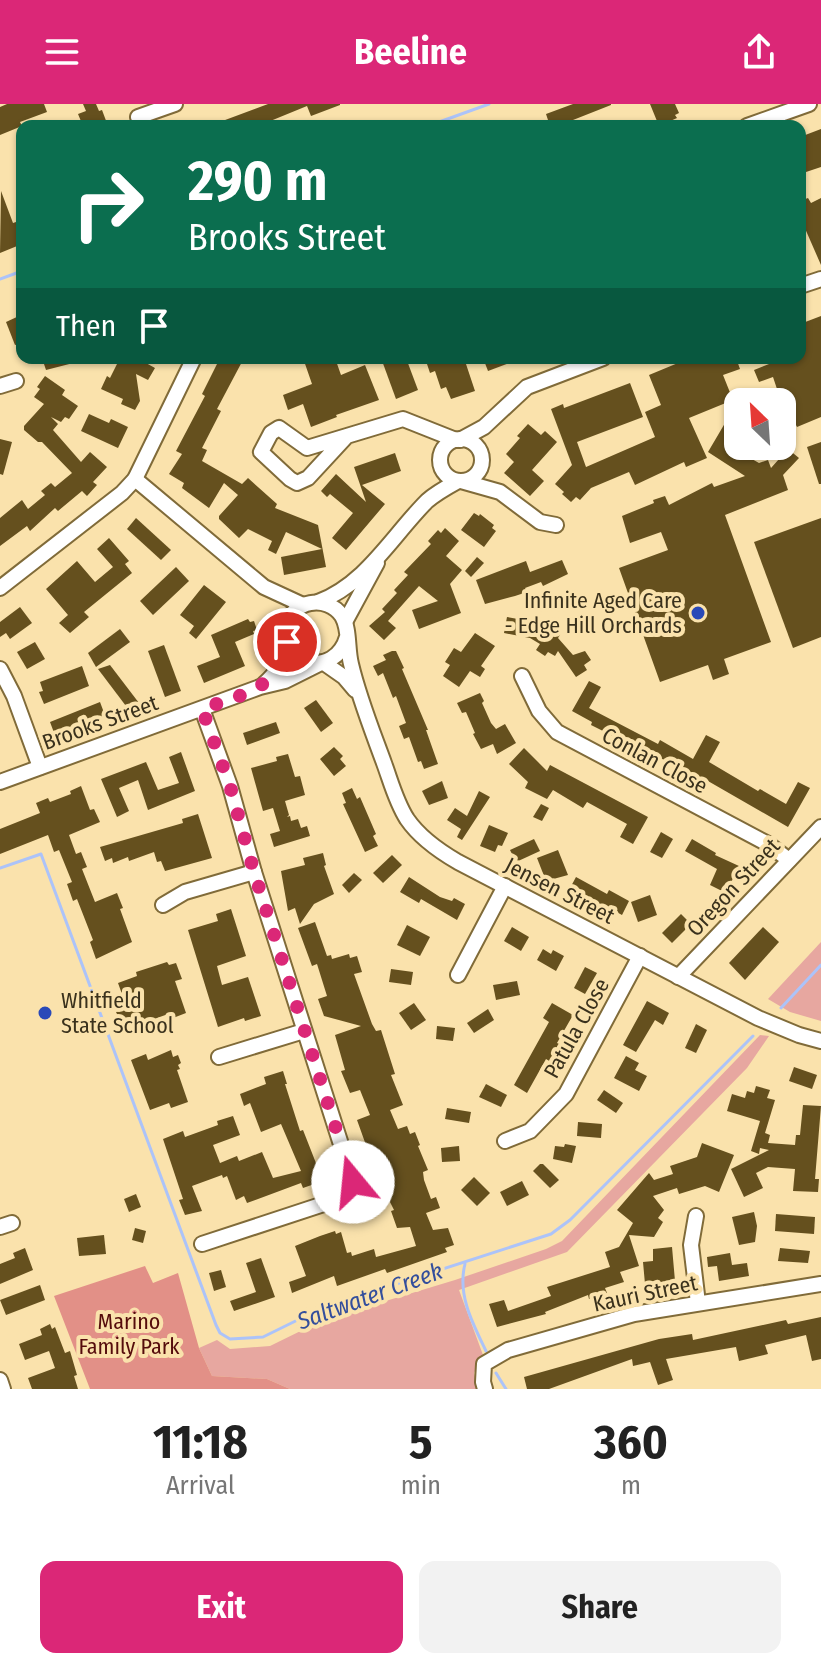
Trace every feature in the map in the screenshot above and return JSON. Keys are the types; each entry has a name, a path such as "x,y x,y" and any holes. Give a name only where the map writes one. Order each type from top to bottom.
{"street":[{"path":"138,116 175,104"},
{"path":"764,120 809,104"},
{"path":"0,588 122,493 135,479 191,364"},
{"path":"428,501 445,448 495,419 527,387 587,364"},
{"path":"0,386 16,381"},
{"path":"287,623 295,611 335,594 381,555 428,501 459,481 476,475 495,419"},
{"path":"345,438 308,478 297,483 261,452 271,433 279,428 307,448 397,420 410,420 473,443 500,492"},
{"path":"423,427 446,474 459,481 500,492 540,522 556,525"},
{"path":"135,479 264,587 281,597 337,610 346,630"},
{"path":"287,642 294,655 302,660 323,663 341,651 346,630 381,555"},
{"path":"260,687 279,669 287,642 287,623 264,587"},
{"name":"Jensen Street","path":"346,630 359,698"},
{"name":"Jensen Street","path":"323,663 351,684 398,801 413,826 446,855 771,1024 821,1041"},
{"name":"Brooks Street","path":"0,782 260,687 285,681 323,663"},
{"path":"0,669 14,696 40,767"},
{"name":"Conlan Close","path":"522,676 539,711 557,732 762,841 789,860"},
{"path":"202,709 230,786 254,872 352,1175 350,1193 202,1244"},
{"name":"Oregon Street","path":"678,977 821,827"},
{"path":"163,905 185,892 254,872"},
{"path":"458,975 505,886"},
{"name":"Patula Close","path":"505,1141 530,1131 566,1094 640,956"},
{"path":"219,1057 304,1031"},
{"path":"696,1216 691,1245 698,1303"},
{"name":"Kauri Street","path":"485,1389 484,1364 508,1350 618,1318 821,1284"},
{"path":"0,1380 3,1389"}],"shaded area":[{"path":"821,942 821,1021 790,1012 768,999"},
{"path":"760,1035 769,1036 747,1068 567,1252 459,1290 483,1355 474,1373 479,1389 290,1389 267,1379 212,1376 199,1348 217,1340 230,1349 270,1346 323,1320 455,1280 562,1241"}],"green space":[{"name":"Marino Family Park","path":"145,1266 153,1283 178,1273 199,1348 212,1376 267,1379 290,1389 90,1389 54,1296"}],"building":[{"path":"7,104 44,104 47,112 16,120 16,128 0,135 0,107"},
{"path":"83,104 96,104 106,120 80,120 78,114 86,111"},
{"path":"268,104 340,104 311,116 307,106 273,120 225,120"},
{"path":"573,104 611,104 573,120 548,120 546,114"},
{"path":"650,104 675,104 679,113 675,115 677,118 657,120"},
{"path":"821,129 821,167 806,172 806,135"},
{"path":"1,191 13,223 16,222 16,246 0,253"},
{"path":"821,198 821,265 806,231 806,199 811,203"},
{"path":"821,316 821,417 797,427 796,388 777,388 773,377 759,382 754,370 769,364 806,364 806,322"},
{"path":"16,317 16,345 15,345 6,322"},
{"path":"44,364 69,364 46,370"},
{"path":"117,364 148,364 155,368 148,380 136,374 140,401 135,410 121,404 123,399 101,389 107,376 110,378"},
{"path":"217,364 241,364 217,409 221,411 202,448 207,450 202,461 242,484 248,478 277,504 275,508 318,525 326,567 284,575 281,557 322,549 286,532 276,554 268,550 272,541 248,529 239,538 219,519 238,495 224,483 209,508 182,488 184,483 169,474 182,454 176,451 205,396 202,394"},
{"path":"305,364 337,364 341,375 365,365 379,400 311,427 303,404 288,410 283,395 312,384"},
{"path":"383,364 408,364 418,390 396,399"},
{"path":"427,364 466,364 475,391 451,399 446,387 441,389 435,371 430,373"},
{"path":"485,364 507,364 488,371"},
{"path":"676,364 738,364 740,369 723,375 728,388 724,388 724,404 689,418 707,458 686,467 684,462 635,485 629,472 591,488 580,500 576,497 571,502 562,494 564,492 555,484 572,465 551,409 563,404 564,408 630,383 643,417 577,442 586,467 655,437 645,412 661,405 649,375"},
{"path":"45,376 65,390 62,395 78,406 69,419 65,417 61,422 51,417 58,424 53,430 81,462 90,452 107,467 93,482 97,485 87,496 82,491 58,511 55,508 30,531 27,526 0,546 0,518 22,500 28,509 45,495 41,491 51,483 55,487 72,473 42,442 24,430 24,426 44,404 34,397"},
{"path":"89,414 128,427 118,448 81,431"},
{"path":"528,424 541,435 545,431 557,442 532,470 544,481 530,496 504,473 514,462 506,454"},
{"name":"Infinite Aged Care - Edge Hill Orchards","path":"724,425 724,460 754,460 759,463 768,460 771,468 778,460 796,460 796,456 799,458 783,475 788,490 725,515 771,642 724,659 729,674 713,680 708,665 660,682 619,568 668,550 661,532 630,543 622,516 665,496 669,505 712,483 714,487 745,476 708,452"},
{"path":"0,439 12,442 3,475 0,474"},
{"path":"821,442 821,484 819,484 807,447"},
{"path":"395,453 401,471 362,485 385,504 346,550 332,538 353,513 330,494 327,497 321,491 336,474 366,502 354,467"},
{"path":"474,513 494,525 492,528 496,531 484,547 461,530"},
{"path":"136,518 171,550 161,560 127,529"},
{"path":"821,518 821,637 793,648 754,542"},
{"path":"445,528 459,541 446,556 462,570 450,584 461,613 419,629 412,610 438,601 419,586 388,621 396,628 384,640 369,626 385,612 382,609 408,575 404,572 431,544 428,541 438,530 441,533"},
{"path":"109,538 129,561 125,564 132,573 84,612 89,617 70,633 59,623 68,615 46,589 77,561 95,582 113,567 97,549"},
{"path":"477,557 484,563 471,577 465,571"},
{"path":"562,560 568,574 543,586 541,582 525,588 527,592 485,604 476,580 526,561 530,572"},
{"path":"176,567 189,581 153,615 140,601"},
{"path":"204,585 226,602 196,639 189,633 194,626 180,615"},
{"path":"20,607 32,623 10,639 6,633 0,637 0,622"},
{"path":"507,617 535,622 548,630 551,625 562,632 558,638 573,655 585,651 591,660 584,665 587,670 576,677 558,651 555,656 548,652 545,656 536,650 540,644 530,638 504,633"},
{"path":"248,619 254,621 257,630 235,642 245,666 204,683 197,666 220,657 211,635"},
{"path":"120,629 130,642 96,667 88,653"},
{"path":"475,633 495,646 481,666 485,669 480,677 470,671 459,687 443,676 450,665 445,662 454,648 461,652"},
{"path":"35,642 45,659 27,669 17,652"},
{"path":"164,645 181,691 165,697 148,651"},
{"path":"396,651 404,668 438,764 424,769 421,761 418,762 409,737 404,739 399,726 406,723 396,696 393,698 383,673 378,676 373,666 386,660 383,655"},
{"path":"110,665 139,703 129,710 98,669"},
{"path":"82,666 89,686 44,704 39,692 43,691 40,682"},
{"path":"589,681 601,687 589,708 658,744 660,740 693,759 706,735 720,742 709,762 786,804 798,782 810,788 788,827 701,777 700,780 648,751 591,725 592,722 572,711"},
{"path":"480,693 491,723 496,729 505,724 516,743 497,754 493,744 481,749 466,712 462,713 457,703"},
{"path":"316,700 333,723 321,732 304,708"},
{"path":"100,702 106,718 56,738 50,722"},
{"path":"276,722 280,733 247,745 243,733"},
{"path":"334,747 343,756 340,759 346,766 334,776 320,759"},
{"path":"524,748 547,771 550,765 648,817 633,844 620,837 627,824 587,802 583,808 553,790 547,799 525,788 528,782 509,764"},
{"path":"181,752 195,791 148,810 138,780 119,788 129,811 117,817 101,779 146,762 158,790 179,783 169,757"},
{"path":"288,754 295,777 300,776 305,795 285,801 287,817 290,816 291,821 298,819 301,828 307,826 310,836 274,847 270,834 280,831 273,808 263,811 251,768 277,761 276,757"},
{"path":"442,781 448,798 429,805 422,791"},
{"path":"81,786 90,810 94,809 100,822 69,835 76,854 81,852 87,867 82,869 95,902 117,893 132,942 96,959 90,942 93,940 77,899 73,901 67,884 72,882 59,850 54,852 48,835 0,854 0,829 40,813 36,803 48,798 50,802 71,794 70,791"},
{"path":"352,788 357,799 360,797 376,834 373,836 378,846 365,852 343,804 346,803 342,793"},
{"path":"479,791 490,797 462,840 457,837 461,829 447,820 455,808 467,816"},
{"path":"541,804 549,808 542,821 533,817"},
{"path":"198,814 212,858 165,871 161,861 157,862 154,852 129,861 128,857 113,863 112,858 105,861 100,847 183,823 182,819"},
{"path":"489,825 508,833 495,852 480,846"},
{"path":"661,832 673,839 662,858 650,852"},
{"path":"534,839 540,851 516,862 510,850"},
{"path":"692,839 715,855 739,866 726,893 710,885 717,869 685,851"},
{"path":"558,850 568,875 546,881 537,858"},
{"path":"323,853 324,866 334,894 314,904 300,924 295,908 288,911 281,871 305,865 303,858"},
{"path":"392,855 402,865 383,883 373,873"},
{"path":"354,873 362,880 349,893 342,885"},
{"path":"409,877 440,897 452,901 454,898 465,904 457,920 421,899 419,903 400,892"},
{"path":"576,877 607,894 609,890 629,901 622,915 611,909 609,912 569,890"},
{"path":"650,895 657,915 638,922 631,902"},
{"path":"231,909 246,956 217,966 222,985 248,977 261,1016 218,1027 188,930 218,921 216,914"},
{"path":"681,914 691,924 672,943 662,933"},
{"path":"315,922 327,956 331,955 332,959 349,954 350,958 357,956 362,972 354,974 372,1024 376,1031 381,1030 395,1074 391,1075 403,1105 390,1110 398,1129 407,1126 410,1134 415,1132 428,1170 423,1172 424,1180 431,1199 436,1197 440,1208 426,1213 433,1230 448,1228 454,1245 445,1248 447,1252 387,1273 385,1269 337,1286 334,1276 292,1293 289,1282 306,1276 295,1246 320,1236 341,1232 347,1253 351,1252 352,1256 374,1249 376,1257 416,1246 410,1227 397,1228 391,1211 394,1210 377,1176 357,1120 370,1115 360,1090 350,1093 341,1071 345,1070 335,1035 361,1026 324,1016 318,999 327,996 317,964 312,966 298,928"},
{"path":"407,925 430,937 420,956 397,945"},
{"path":"512,927 529,937 521,951 504,941"},
{"path":"763,927 779,942 745,980 729,963"},
{"path":"543,949 564,956 556,971 537,960"},
{"path":"167,962 169,965 176,963 182,979 175,981 186,1013 173,1018 171,1013 140,1024 142,1028 126,1034 123,1025 116,1028 113,1017 118,1016 116,1012 127,1008 118,983 137,976 136,972"},
{"path":"585,967 597,973 585,994 574,988"},
{"path":"391,969 413,972 411,985 389,982"},
{"path":"517,981 520,995 496,1000 493,985"},
{"path":"647,1001 669,1013 663,1025 655,1020 636,1052 623,1045"},
{"path":"414,1003 426,1020 411,1030 399,1013"},
{"path":"552,1003 573,1015 557,1043 561,1045 551,1062 546,1059 527,1093 514,1085 549,1022 543,1018"},
{"path":"488,1009 494,1020 474,1033 467,1023"},
{"path":"696,1024 707,1030 696,1053 685,1048"},
{"path":"437,1026 455,1028 453,1041 436,1039"},
{"path":"171,1050 173,1057 178,1055 181,1063 177,1070 188,1102 171,1108 169,1103 150,1110 131,1060 146,1054 148,1060"},
{"path":"626,1056 639,1063 635,1070 647,1076 639,1091 614,1078"},
{"path":"794,1067 817,1075 812,1089 789,1081"},
{"path":"283,1071 300,1131 303,1130 323,1181 303,1188 301,1183 247,1203 244,1196 236,1200 227,1176 223,1178 222,1175 192,1186 202,1211 185,1215 179,1200 183,1199 163,1139 183,1131 185,1137 233,1116 240,1135 213,1145 220,1163 237,1156 239,1161 262,1152 273,1178 301,1171 281,1124 261,1132 250,1103 244,1106 240,1094 266,1084 264,1077"},
{"path":"486,1084 507,1095 501,1107 479,1097"},
{"path":"756,1086 770,1090 767,1098 775,1100 765,1133 770,1135 768,1143 795,1145 796,1135 800,1135 803,1105 821,1106 815,1179 819,1179 818,1192 793,1191 795,1169 768,1167 756,1173 763,1188 744,1197 731,1169 769,1150 760,1148 759,1154 751,1151 760,1121 727,1111 732,1094 745,1098 747,1091 754,1093"},
{"path":"604,1090 623,1103 616,1113 597,1100"},
{"path":"447,1108 471,1112 469,1123 445,1119"},
{"path":"578,1122 602,1124 601,1138 577,1136"},
{"path":"702,1143 734,1155 719,1192 705,1186 679,1194 677,1188 653,1196 664,1210 658,1218 663,1222 654,1237 629,1235 639,1266 620,1272 624,1282 605,1288 607,1293 589,1299 588,1295 546,1314 497,1327 489,1304 504,1300 508,1311 551,1296 547,1287 610,1267 605,1252 619,1247 633,1223 617,1210 649,1173 654,1180 673,1174 670,1166 697,1157"},
{"path":"565,1144 576,1146 572,1163 553,1159 555,1146 564,1147"},
{"path":"459,1146 460,1161 442,1162 441,1148"},
{"path":"540,1164 559,1180 550,1188 533,1171"},
{"path":"474,1177 490,1193 477,1206 461,1190"},
{"path":"522,1181 529,1195 507,1206 500,1192"},
{"path":"136,1194 141,1207 129,1212 124,1199"},
{"path":"754,1212 757,1226 755,1242 739,1245 732,1217"},
{"path":"776,1214 815,1217 814,1234 775,1231"},
{"path":"135,1228 146,1231 143,1243 132,1240"},
{"path":"104,1235 106,1254 79,1256 77,1238"},
{"path":"672,1247 675,1281 645,1284 643,1262 653,1261 653,1249"},
{"path":"25,1248 33,1270 0,1284 0,1264 15,1258 13,1253"},
{"path":"780,1248 810,1251 808,1263 778,1261"},
{"path":"730,1253 732,1265 747,1263 749,1276 719,1281 717,1266 708,1267 707,1257"},
{"path":"261,1258 275,1297 234,1311 230,1301 256,1292 246,1263"},
{"path":"221,1270 226,1287 214,1291 209,1273"},
{"path":"40,1285 45,1300 6,1315 0,1300"},
{"path":"821,1317 821,1359 812,1361 806,1335 765,1345 768,1354 739,1361 736,1347 666,1359 673,1380 658,1385 650,1362 633,1366 632,1359 549,1389 527,1389 524,1377 659,1339 692,1334 693,1340 786,1320 788,1324"},
{"path":"50,1324 52,1329 55,1327 65,1353 70,1351 78,1389 32,1389 28,1378 55,1368 49,1351 25,1360 19,1344 42,1335 40,1329"}],"waterway":[{"path":"445,120 489,104"},
{"path":"0,279 16,273"},
{"name":"Saltwater Creek","path":"0,868 41,854 216,1325 220,1333 230,1339 263,1337 322,1308 551,1234 570,1220 753,1036"},
{"name":"Saltwater Creek","path":"781,1008 821,965"},
{"path":"465,1264 465,1298 486,1351"},
{"path":"496,1373 506,1389"}],"place":[{"name":"Infinite Aged Care - Edge Hill Orchards","path":"698,613"},
{"name":"Whitfield State School","path":"45,1013"}],"route":[{"path":"287,642 279,669 260,687 202,709 230,786 254,872 353,1182"}]}
